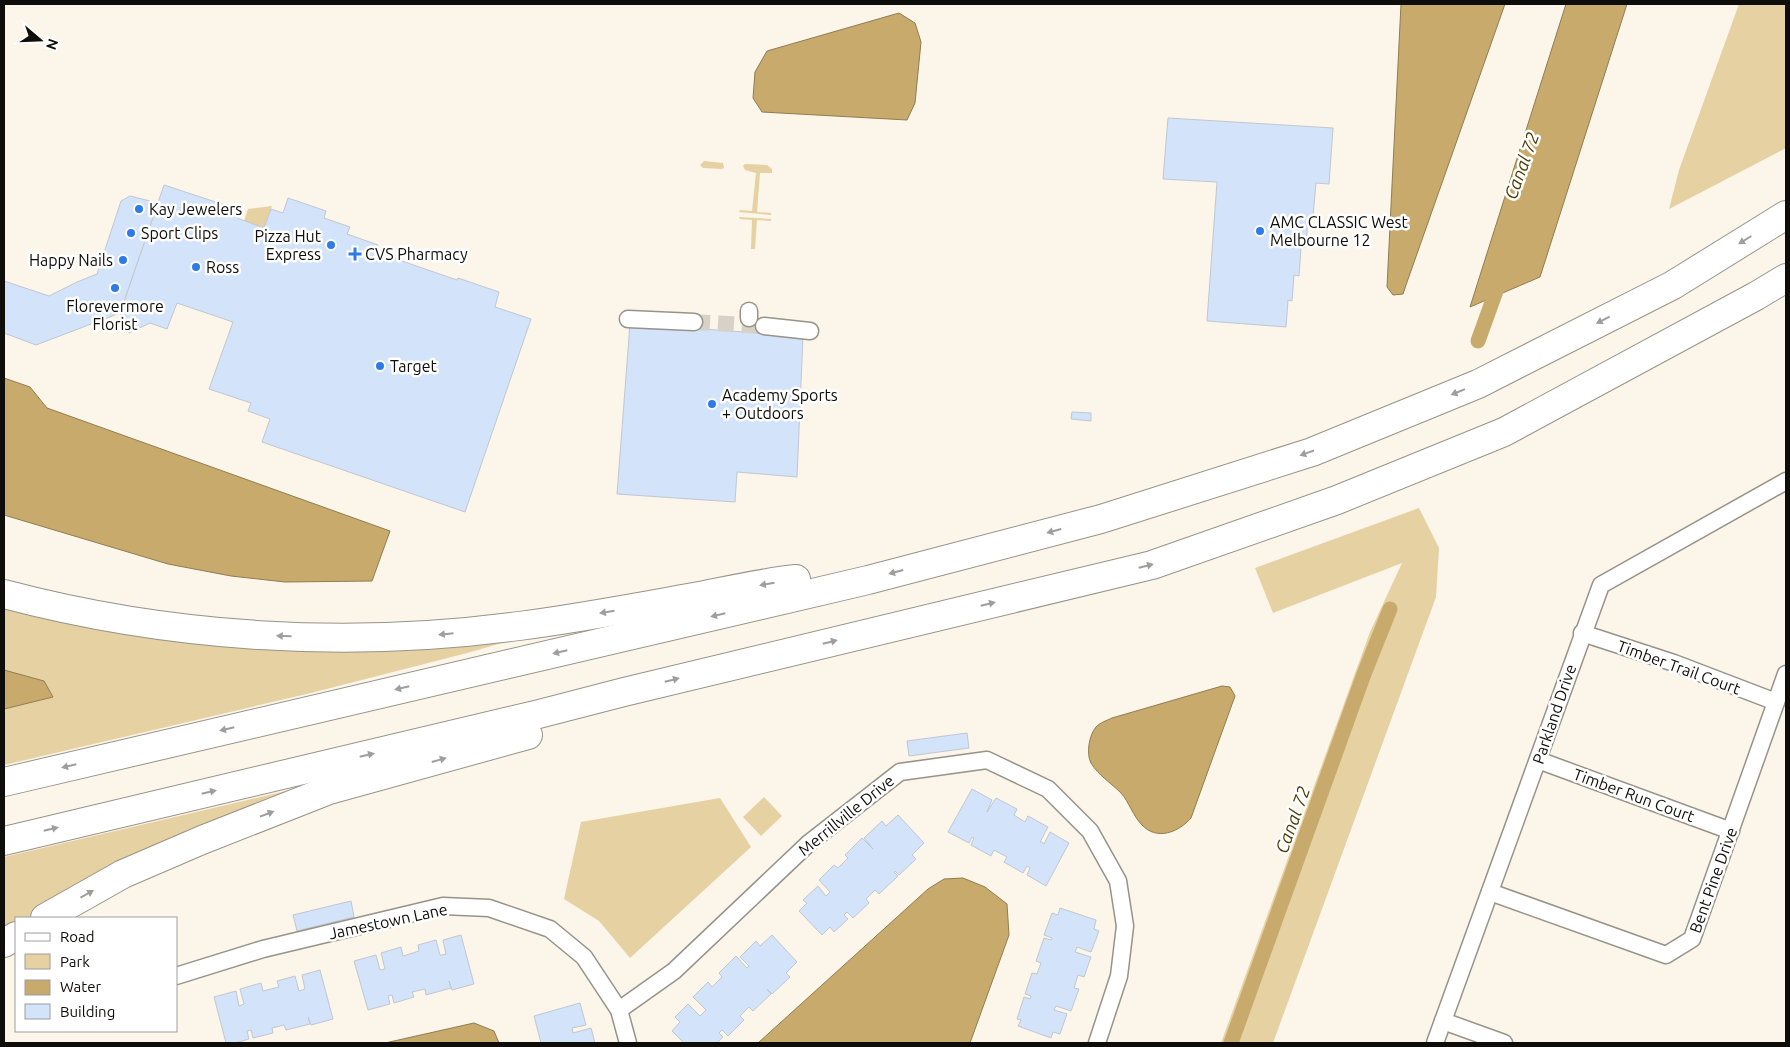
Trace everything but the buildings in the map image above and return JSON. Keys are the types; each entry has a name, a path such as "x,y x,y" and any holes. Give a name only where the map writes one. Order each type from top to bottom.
{"highway":[{"path":"4,782 868,580 1101,519 1312,452 1478,384 1672,285 1786,215"},
{"path":"4,841 539,714 1152,564 1337,500 1504,432 1748,301 1786,278"},
{"path":"4,594 54,607 139,622 236,634 361,637 426,636 518,626 790,580 812,578 868,580"},
{"path":"47,917 123,874 202,840 329,790 552,728 624,692"},
{"path":"4,943 15,937"}],"street":[{"path":"627,319 694,322"},
{"path":"764,326 810,331"},
{"name":"Parkland Drive","path":"1435,1043 1582,633 1601,585 1786,481"},
{"name":"Timber Trail Court","path":"1582,633 1674,663 1776,702"},
{"name":"Bent Pine Drive","path":"1490,892 1666,955 1692,939 1786,674"},
{"name":"Merrillville Drive","path":"619,1010 674,971 809,843 900,772 987,760 1048,789 1090,831 1118,880 1125,926 1119,976 1097,1043"},
{"name":"Timber Run Court","path":"1538,760 1731,831"},
{"name":"Jamestown Lane","path":"178,975 263,949 443,906 489,908 550,929 584,957 619,1010 628,1043"},
{"path":"1443,1021 1504,1043"}],"green space":[{"path":"1739,4 1786,4 1786,148 1669,209 1679,170"},
{"path":"704,161 723,163 724,168 703,168 700,165"},
{"path":"745,164 767,165 772,169 772,173 760,173 757,212 771,213 771,215 739,212 740,210 752,211 756,173 745,170 743,166"},
{"path":"272,206 264,228 244,221 248,209"},
{"path":"739,217 771,219 771,221 757,220 755,249 751,249 752,220 740,219"},
{"path":"1419,508 1439,548 1436,597 1273,1043 1221,1043 1370,632 1402,563 1273,613 1255,568"},
{"path":"4,602 105,624 518,638 311,693 4,765 4,709 53,697 44,681 4,670"},
{"path":"324,782 35,917 15,917 15,929 4,936 4,857"},
{"path":"764,797 782,816 761,836 743,817"},
{"path":"720,798 751,847 630,958 599,921 564,899 581,822"}],"water":[{"path":"1401,4 1505,4 1403,294 1393,295 1387,287"},
{"path":"1566,4 1627,4 1540,277 1470,307"},
{"path":"899,13 915,23 921,42 915,103 907,120 762,112 753,98 755,72 767,51"},
{"path":"4,378 30,387 47,408 390,531 372,581 285,582 231,576 168,564 4,515"},
{"path":"4,670 44,681 53,697 4,709"},
{"path":"1222,686 1230,687 1235,696 1191,818 1174,831 1161,834 1154,833 1142,825 1121,793 1091,763 1089,750 1094,730 1099,724 1112,718"},
{"path":"963,878 985,887 1007,904 1009,935 970,1043 758,1043 928,889 944,879"},
{"path":"474,1023 494,1031 499,1043 385,1043"}],"waterway":[{"name":"Canal 72","path":"1478,341 1500,280"},
{"name":"Canal 72","path":"1231,1043 1364,674 1390,609"}],"tunnel":[{"path":"694,322 764,326"}],"place":[{"name":"Kay Jewelers","path":"139,209"},
{"name":"AMC CLASSIC West Melbourne 12","path":"1260,231"},
{"name":"Sport Clips","path":"131,233"},
{"name":"Pizza Hut Express","path":"331,245"},
{"name":"CVS Pharmacy","path":"355,254"},
{"name":"Happy Nails","path":"123,260"},
{"name":"Ross","path":"196,267"},
{"name":"Florevermore Florist","path":"115,288"},
{"name":"Target","path":"380,366"},
{"name":"Academy Sports + Outdoors","path":"712,404"}]}
